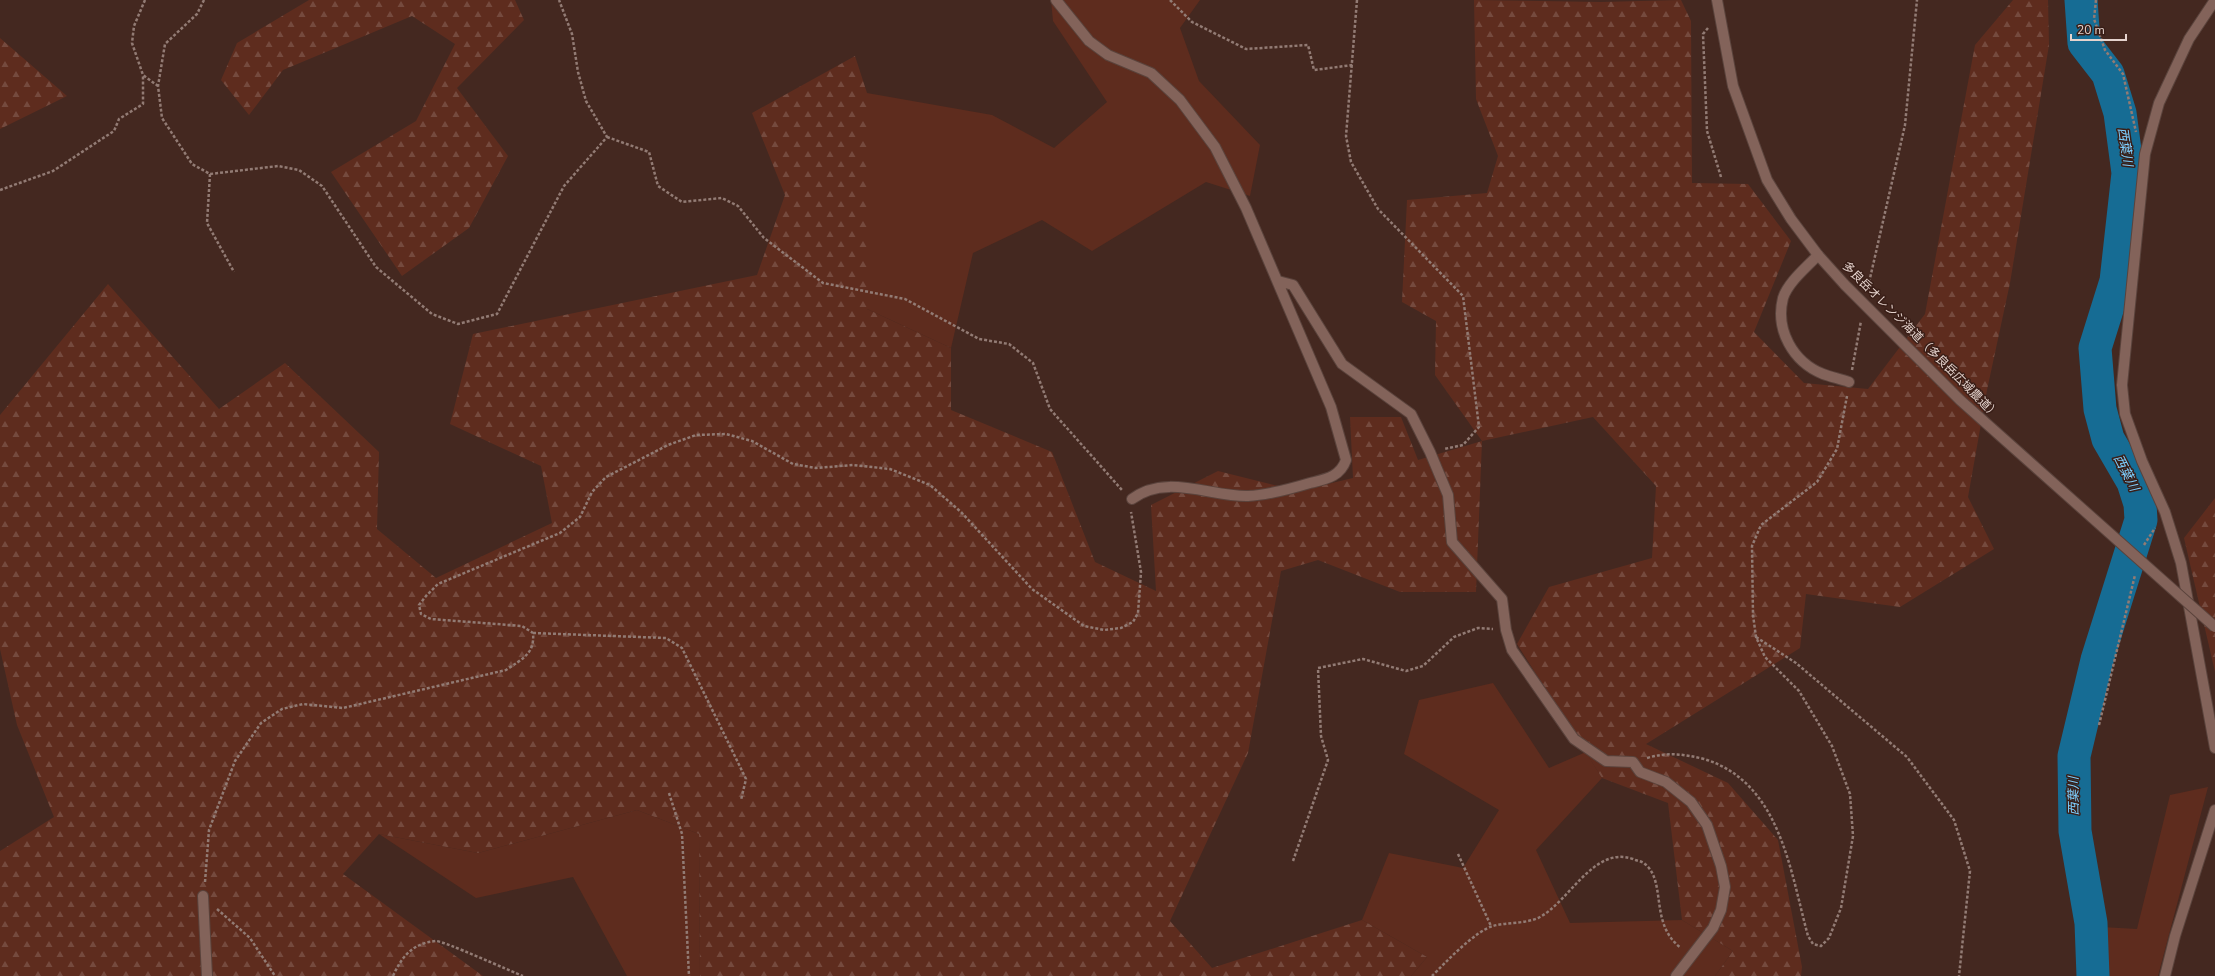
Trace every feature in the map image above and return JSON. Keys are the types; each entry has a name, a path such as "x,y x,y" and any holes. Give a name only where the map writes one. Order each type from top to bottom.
{"street":[{"path":"1056,0 1089,41 1108,55 1151,73 1180,100 1215,148 1246,208 1331,407 1346,460 1343,468 1334,477 1279,492 1247,496 1179,487 1155,488 1139,494 1132,499"},
{"name":"多良岳オレンジ海道（多良岳広域農道）","path":"1717,0 1733,86 1767,180 1791,219 1818,255 1845,285 1960,400 2215,627"},
{"path":"2215,0 2189,39 2159,103 2145,154 2122,385 2125,414 2165,512 2181,563 2215,748"},
{"path":"1818,255 1792,283 1784,298 1782,327 1792,350 1802,361 1822,373 1849,382"},
{"path":"1278,281 1293,285 1342,364 1411,414 1430,452 1448,495 1452,542 1502,599 1506,630 1512,650 1574,738 1606,761 1633,762 1640,772 1666,782 1691,802 1707,825 1721,866 1725,887 1721,910 1713,928 1676,976"},
{"path":"2165,976 2175,936 2215,810"},
{"path":"2204,847 2215,842"},
{"path":"204,896 207,976"}],"path":[{"path":"0,190 53,171 114,131 119,119 143,104 143,75 132,43 134,26 145,0"},
{"path":"204,0 197,14 166,44 158,86 162,118 192,164 210,174 278,166 299,170 322,186 376,267 432,314 458,324 497,314 564,186 607,137"},
{"path":"559,0 572,34 578,72 586,101 607,137 649,152 658,186 682,202 722,198 738,206 764,238 823,283 905,298 979,339 1009,344 1032,363 1050,409 1115,484 1132,499 1131,510 1141,572 1138,613 1133,622 1121,628 1104,630 1084,626 1032,589 961,512 930,485 890,468 853,465 816,468 793,464 752,441 726,434 696,435 668,444 606,477 592,492 580,517 560,533 438,584 419,605 421,614 431,619 522,626 533,633 666,638 682,648 746,779 741,800"},
{"path":"1170,0 1192,22 1246,49 1308,45 1314,70 1353,65"},
{"path":"1357,0 1353,65 1346,136 1351,162 1378,209 1463,296 1479,427 1463,445 1430,452"},
{"path":"1867,289 1905,125 1917,0"},
{"path":"2096,0 2094,19 2105,50 2123,74 2138,143 2145,154"},
{"path":"1719,13 1704,34 1707,131 1721,177"},
{"path":"143,75 158,86"},
{"path":"210,174 207,223 234,272"},
{"path":"1633,762 1657,755 1684,754 1718,764 1742,780 1759,798 1773,818 1784,847 1808,936 1813,944 1821,946 1829,938 1841,908 1853,836 1850,794 1829,740 1799,690 1765,657 1756,637 1752,615 1752,546 1761,525 1817,482 1837,449 1861,320"},
{"path":"2142,548 2165,512"},
{"path":"2099,725 2136,571"},
{"path":"1293,861 1328,760 1321,736 1318,668 1363,659 1406,671 1423,666 1454,637 1478,628 1506,630"},
{"path":"275,976 250,938 204,896 209,830 235,761 261,723 282,709 303,704 343,708 506,670 526,656 534,644 533,633"},
{"path":"1756,637 1796,663 1907,757 1954,820 1970,872 1959,976"},
{"path":"669,793 682,834 689,976"},
{"path":"1458,854 1491,926"},
{"path":"1432,976 1461,947 1491,926 1536,919 1553,909 1594,868 1605,860 1626,857 1645,863 1653,878 1661,917 1667,934 1680,947 1692,954"},
{"path":"393,976 400,959 414,947 437,941 523,976"}],"green space":[{"path":"309,0 515,0 524,20 457,88 508,156 469,228 402,276 331,172 416,121 455,44 412,16 283,70 249,115 221,80 237,43"},
{"path":"1051,0 1200,0 1180,28 1199,81 1260,145 1250,196 1206,182 1092,251 1042,220 973,253 951,348 867,309 867,93 992,115 1054,148 1107,102 1053,21"},
{"path":"1474,0 1601,2 1681,0 1691,21 1692,183 1748,184 1791,241 1754,332 1804,383 1868,389 1925,314 1975,45 2013,0 2048,0 2049,45 2010,283 1987,390 1968,497 1994,549 1900,607 1806,594 1800,648 1646,744 1728,783 1778,840 1802,967 1801,976 1715,976 1733,951 1682,920 1668,803 1602,778 1517,644 1549,587 1652,558 1656,486 1593,417 1482,441 1435,375 1436,321 1402,302 1407,200 1487,193 1498,156 1476,99"},
{"path":"0,38 67,96 0,129"},
{"path":"855,56 867,93 867,309 951,348 951,410 1052,452 1095,562 1156,591 1151,505 1218,471 1298,491 1353,478 1350,417 1401,417 1418,460 1482,441 1476,592 1400,592 1318,560 1281,571 1248,753 1170,921 1212,968 1362,920 1427,957 1411,976 700,976 699,834 637,810 478,853 379,834 343,874 483,976 0,976 0,851 54,817 17,725 0,649 0,415 108,284 219,409 285,363 379,452 377,529 436,578 552,523 541,466 450,424 473,334 757,275 785,195 752,113"},
{"path":"2215,498 2215,672 2184,538"},
{"path":"1493,683 1549,768 1586,752 1602,778 1536,850 1570,923 1682,920 1733,951 1715,976 1411,976 1427,957 1362,920 1389,853 1463,868 1499,810 1404,754 1419,700"},
{"path":"2208,787 2158,976 2102,976 2101,927 2137,929 2170,795"},
{"path":"637,810 699,834 700,976 627,976 573,877 476,898 379,834 478,853"}],"waterway":[{"name":"西葉川","path":"2081,0 2084,43 2108,74 2120,113 2128,173 2116,281 2095,348 2100,409 2108,439 2133,482 2140,504 2141,520 2097,660 2074,756 2075,831 2091,923 2093,976"}]}
